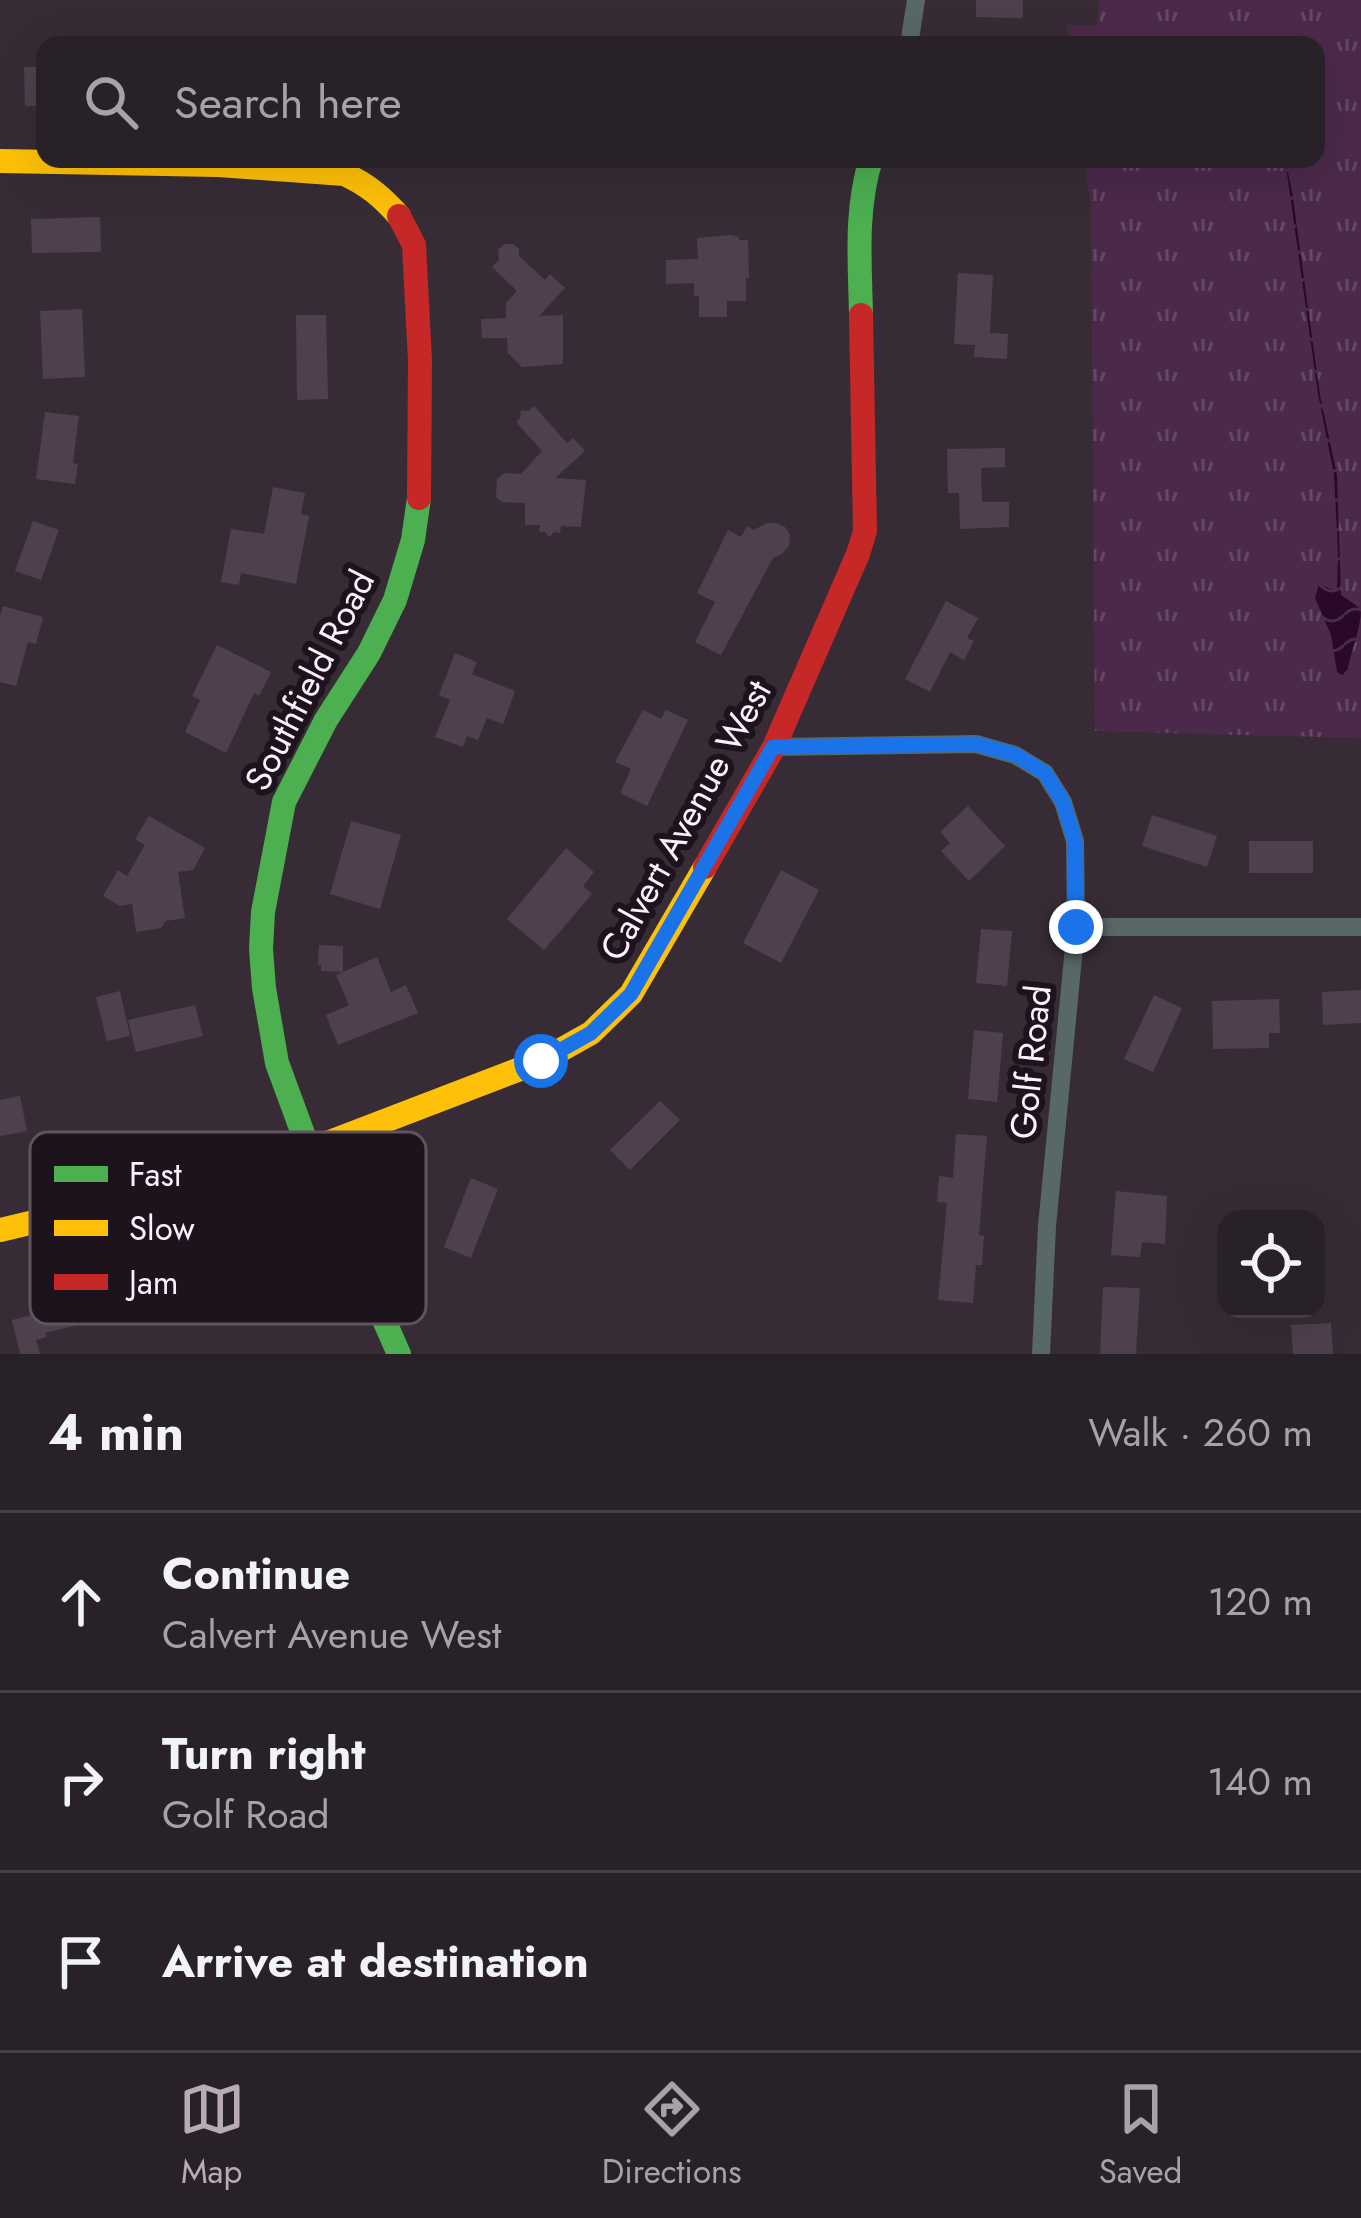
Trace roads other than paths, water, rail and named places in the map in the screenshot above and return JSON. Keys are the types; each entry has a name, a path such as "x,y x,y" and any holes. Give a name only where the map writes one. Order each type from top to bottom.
{"street":[{"path":"910,36 916,0"},
{"name":"Southfield Road","path":"0,161 36,162"},
{"name":"Southfield Road","path":"260,168 344,174 363,182 402,220 414,245 420,361 419,495 413,540 395,600 284,802 263,911 264,988 277,1063 302,1132"},
{"name":"Calvert Avenue West","path":"356,1132 541,1061 591,1033 631,994 773,747 865,531 859,228 868,168"},
{"name":"Golf Road","path":"773,747 976,744 1016,755 1045,773 1063,802 1075,841 1076,927 1047,1226 1041,1354"},
{"path":"1076,927 1361,927"},
{"name":"Calvert Avenue West","path":"0,1230 30,1223"},
{"name":"Southfield Road","path":"386,1324 399,1354"}],"water":[{"path":"1286,168 1320,395 1337,475 1341,595 1361,609 1343,676 1337,672 1331,635 1315,598 1319,584 1337,591 1338,553 1334,475 1318,394"}]}
